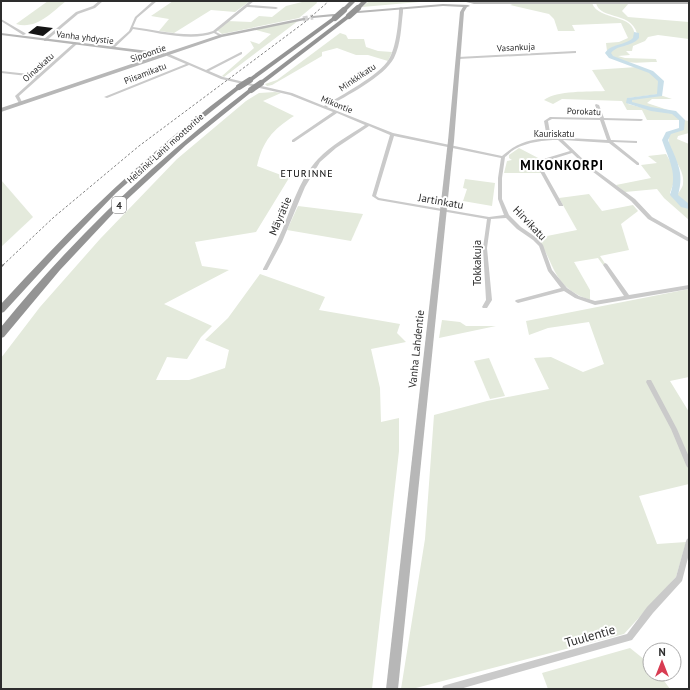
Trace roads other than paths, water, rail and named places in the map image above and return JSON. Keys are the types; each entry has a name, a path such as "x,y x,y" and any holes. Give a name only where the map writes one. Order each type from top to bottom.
{"highway":[{"name":"Helsinki-Lahti moottoritie","path":"1,334 50,277 109,214 204,125 261,83 346,13 353,1"},
{"name":"Helsinki-Lahti moottoritie","path":"1,310 78,227 127,180 193,122 334,16 358,10 365,1"}],"main road":[{"path":"358,10 483,3 689,3"},
{"name":"Vanha Lahdentie","path":"392,689 442,210 451,141 458,58 466,4"},
{"path":"314,17 334,16"},
{"name":"Sipoontie","path":"1,110 221,36 253,28 303,19"},
{"name":"Vanha yhdystie","path":"1,34 168,55"}],"street":[{"path":"45,40 77,13 94,7 101,1"},
{"path":"112,48 132,28 136,18 155,1"},
{"path":"132,28 194,36 207,35 214,32 252,1"},
{"path":"244,6 276,8"},
{"name":"Minkkikatu","path":"324,107 381,71 389,63 396,46 402,12 401,8"},
{"path":"1,20 24,34"},
{"path":"214,32 221,36"},
{"name":"Oinaskatu","path":"21,104 17,96 75,44"},
{"name":"Vasankuja","path":"458,58 575,52"},
{"path":"206,71 241,53"},
{"name":"Mikontie","path":"168,55 230,80 291,94 392,134 504,157"},
{"name":"Piisamikatu","path":"106,97 190,64"},
{"path":"1,72 39,76"},
{"path":"597,105 609,141 638,164"},
{"path":"293,141 336,112"},
{"name":"Porokatu","path":"549,139 546,120 551,118 641,120"},
{"name":"Mäyrätie","path":"265,269 275,253 307,178 320,160 368,125"},
{"name":"Jartinkatu","path":"392,134 374,196 378,199 489,218 507,216"},
{"name":"Kauriskatu","path":"504,157 514,147 527,141 549,139 636,142"},
{"path":"560,140 589,168 633,200 650,218 689,240"},
{"path":"561,205 539,166 541,161 572,152"},
{"name":"Hirvikatu","path":"504,157 500,178 500,199 507,216 518,228 535,239 541,246 550,271 565,289 577,297 595,303 689,287"},
{"name":"Tokkakuja","path":"484,308 489,300 485,248 489,218"},
{"path":"605,265 628,298"},
{"path":"518,301 565,289"},
{"path":"649,382 674,429 689,465"},
{"name":"Tuulentie","path":"446,689 629,637 650,610 680,579 689,541"}],"waterway":[{"path":"636,33 636,38 629,44 614,47 608,53 611,57 651,72 661,81 660,95 629,99 629,103 651,109 674,112 682,120 682,129 668,133 665,140 677,173 678,180 674,195 684,205 689,207"}],"tunnel":[{"path":"303,19 313,17"}],"railway":[{"path":"3,265 54,217 139,146 305,22 329,1"}],"district":[{"name":"MIKONKORPI","path":"562,165"},
{"name":"ETURINNE","path":"307,173"}]}
